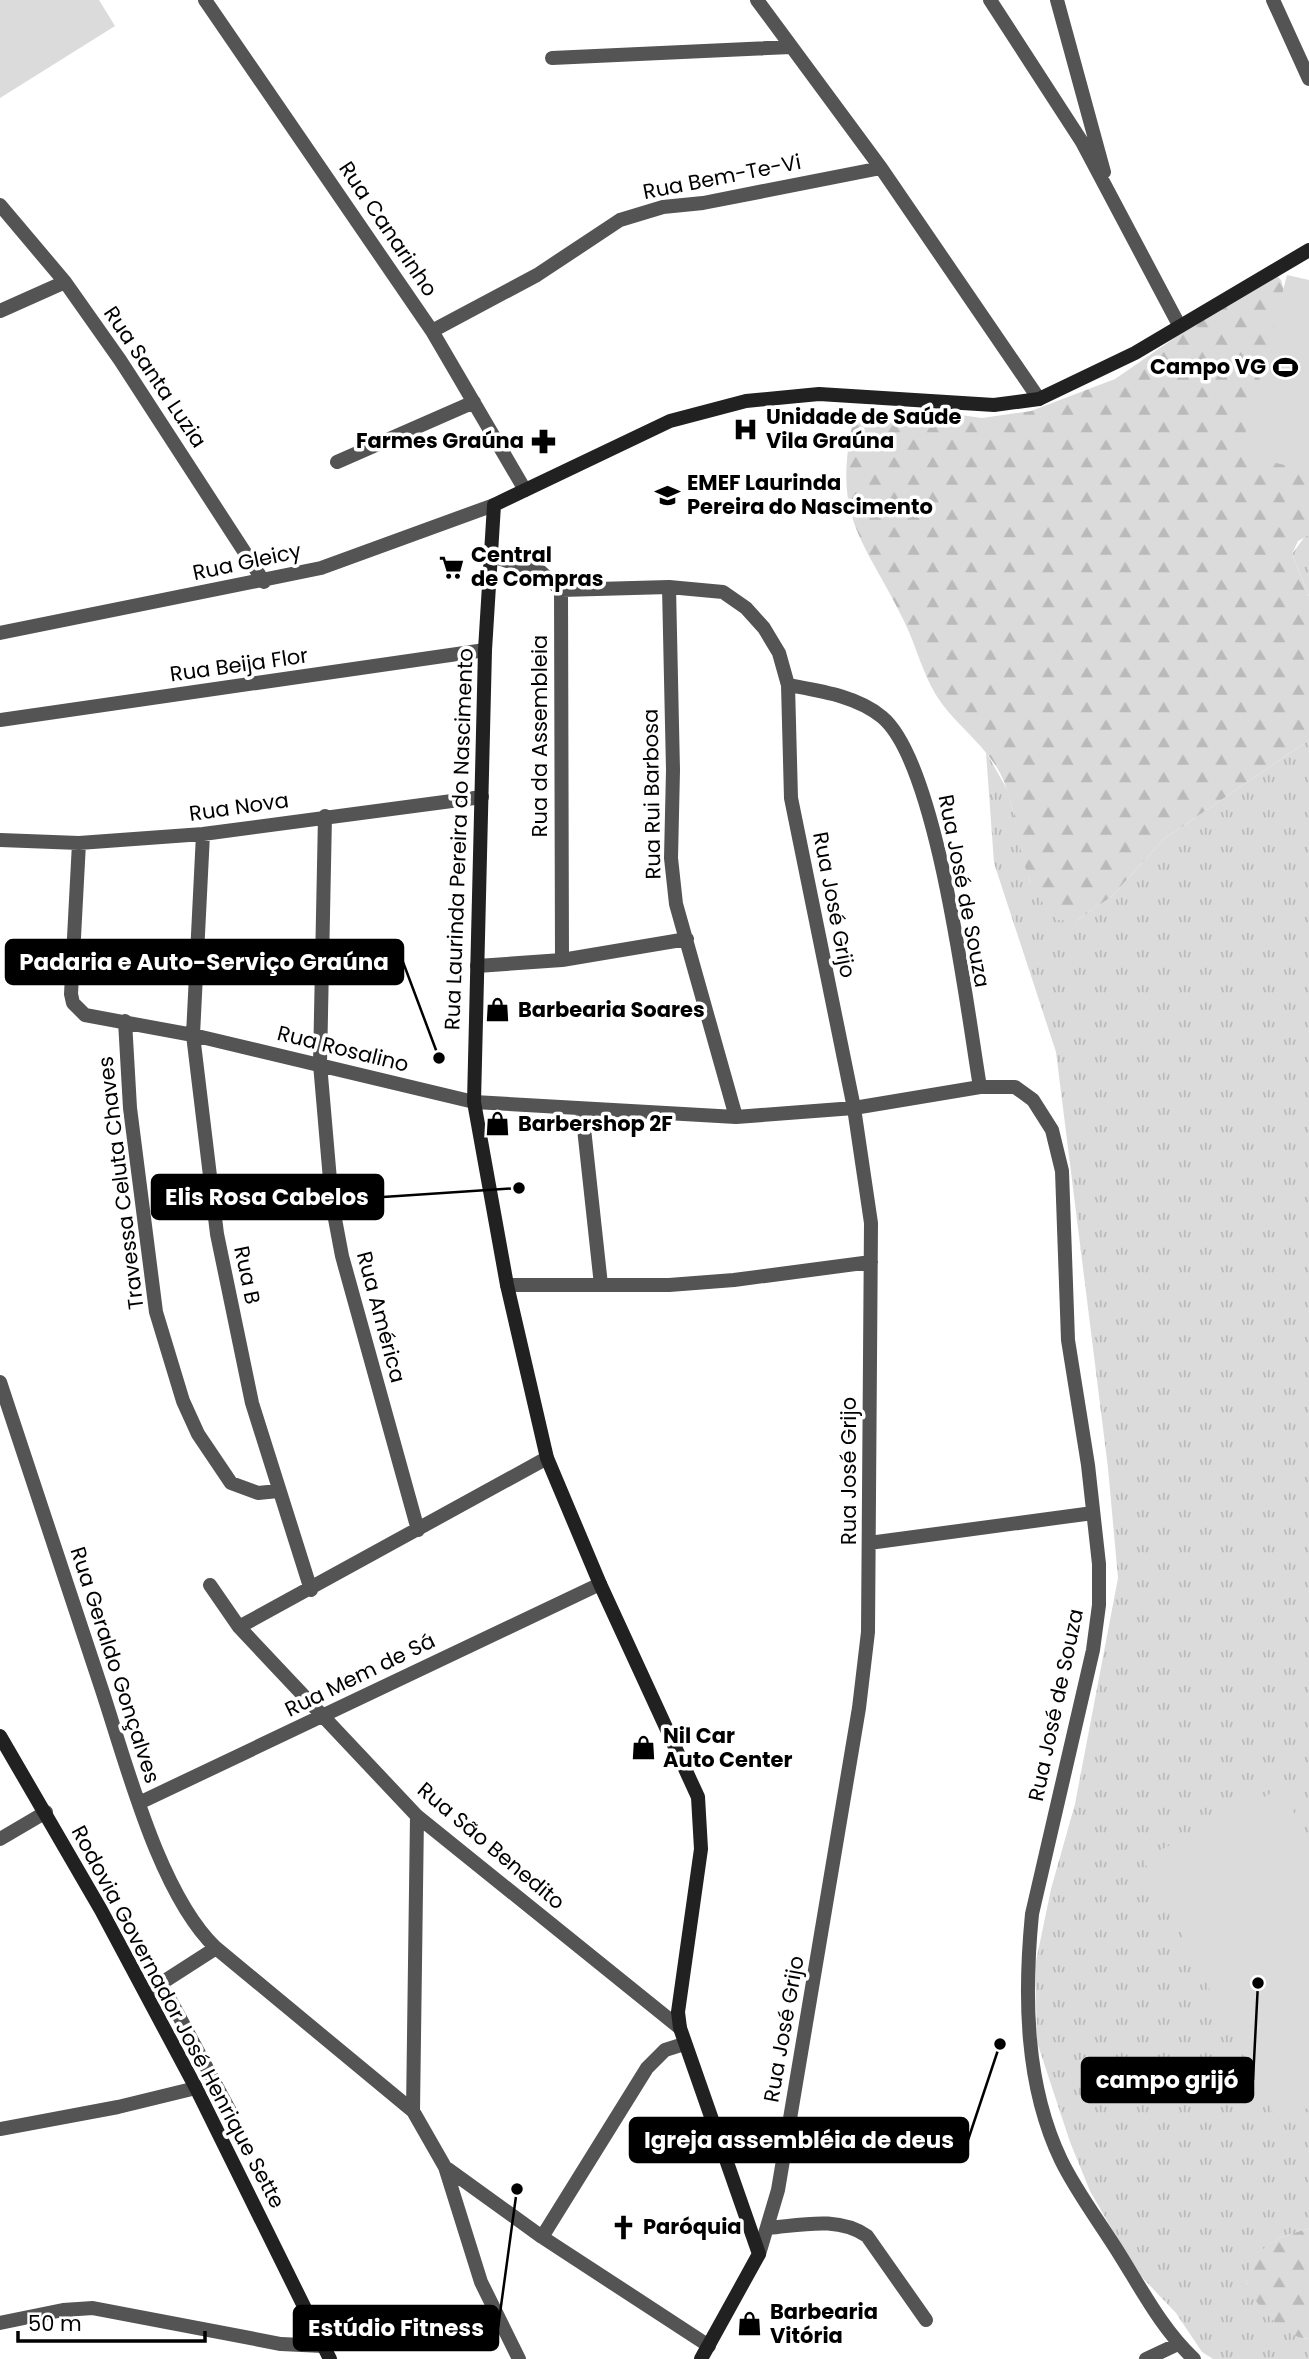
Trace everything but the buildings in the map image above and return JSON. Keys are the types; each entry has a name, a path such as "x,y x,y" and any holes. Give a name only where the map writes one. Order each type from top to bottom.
{"street":[{"name":"Rua Canarinho","path":"205,0 432,331 525,489"},
{"path":"757,0 881,168 1039,399"},
{"path":"990,0 1082,142 1179,325"},
{"path":"1057,0 1110,193"},
{"path":"1273,0 1309,79"},
{"path":"552,58 791,47"},
{"name":"Rua Bem-Te-Vi","path":"432,331 537,275 621,220 663,207 703,203 881,168"},
{"name":"Rua Santa Luzia","path":"0,205 65,282 120,359 264,582"},
{"path":"494,505 670,421 746,401 818,394 994,405 1039,399 1088,378 1309,250"},
{"path":"0,311 65,282"},
{"path":"337,462 474,402"},
{"name":"Rua Gleicy","path":"0,633 264,582 321,568 380,549 494,505"},
{"name":"Rua Laurinda Pereira do Nascimento","path":"494,505 485,650 474,1102 507,1286 547,1458 600,1584 698,1797 701,1849 678,2012 680,2028 759,2254"},
{"path":"492,556 541,572 561,590 669,587 723,592 746,608 764,628 779,653 788,685"},
{"name":"Rua Rui Barbosa","path":"669,587 673,770 671,858 676,904 736,1117"},
{"name":"Rua da Assembleia","path":"561,590 562,960"},
{"name":"Rua Beija Flor","path":"0,720 485,650"},
{"name":"Rua José de Souza","path":"788,685 819,690 865,705 885,718 902,740 926,798 981,1087"},
{"name":"Rua José Grijo","path":"759,2254 769,2228 859,1707 868,1632 871,1223 854,1108 791,798 788,685"},
{"name":"Rua Nova","path":"0,840 79,842 203,834 482,797"},
{"name":"Rua América","path":"325,816 320,1064 332,1203 342,1256 418,1531"},
{"name":"Rua B","path":"203,834 193,1035 217,1234 252,1403 311,1590"},
{"name":"Rua Rosalino","path":"79,842 71,994 74,1003 85,1015 193,1035 474,1102 736,1117 854,1108"},
{"path":"477,966 562,960 687,939"},
{"name":"Travessa Celuta Chaves","path":"125,1021 130,1108 156,1312 183,1401 198,1434 231,1483 258,1493 278,1490"},
{"name":"Rua José de Souza","path":"854,1108 981,1087 1015,1087 1033,1100 1052,1130 1062,1171 1068,1340 1093,1513 1099,1605 1093,1650 1032,1914 1028,1953 1031,2050 1039,2102 1062,2161 1178,2344 1194,2359"},
{"path":"582,1110 601,1285"},
{"path":"507,1286 669,1285 734,1280 871,1262"},
{"name":"Rua Geraldo Gonçalves","path":"0,1382 139,1803 183,1909 198,1931 216,1948 414,2111"},
{"path":"239,1627 311,1590 547,1458"},
{"path":"869,1542 1093,1513"},
{"name":"Rua Mem de Sá","path":"139,1803 325,1717 600,1584"},
{"name":"Rua São Benedito","path":"210,1585 239,1627 417,1816 680,2028"},
{"name":"Rodovia Governador José Henrique Sette","path":"0,1736 46,1812 146,1993 196,2088 326,2352"},
{"path":"0,1839 46,1812"},
{"path":"417,1816 414,2111 445,2168 481,2282 519,2359"},
{"path":"146,1993 216,1948"},
{"path":"166,1992 231,2113"},
{"path":"542,2237 647,2068 666,2050 684,2044"},
{"path":"0,2129 118,2107 196,2088"},
{"path":"445,2168 542,2237 709,2346"},
{"path":"769,2228 839,2224 854,2228 867,2236 926,2320"},
{"path":"701,2359 759,2254"},
{"path":"0,2323 63,2310 93,2308 326,2352"},
{"path":"1146,2359 1178,2344"}],"green space":[{"path":"0,0 99,0 115,26 0,98"},
{"path":"1275,274 1281,280 1285,294 1309,438 1309,535 1298,541 1292,554 1309,596 1309,740 1164,839 1111,897 1076,921 1058,920 1038,896 1030,881 1010,799 1000,773 936,695 904,621 855,526 846,480 854,416 862,411 918,417 954,414 982,418 1031,411 1115,379 1221,306"},
{"name":"Campo VG","path":"1287,275 1309,280 1309,471 1240,454"},
{"path":"1306,535 1309,535 1309,596 1292,554"},
{"path":"1309,740 1309,2228 1279,2238 1254,2256 1246,2286 1302,2338 1309,2339 1309,2359 1213,2359 1202,2352 1176,2313 1136,2271 1090,2191 1070,2142 1037,2042 1035,1966 1051,1889 1075,1804 1118,1578 1108,1468 1056,1052 994,863 986,752 1008,791 1030,882 1076,921 1111,897 1164,839"},
{"path":"1281,1788 1309,1841 1309,2107 1278,2123 1143,1859"},
{"path":"1309,2228 1309,2339 1290,2333 1272,2320 1246,2286 1253,2256 1279,2238"}],"place":[{"name":"Campo VG","path":"1286,367"},
{"name":"Unidade de Saúde Vila Graúna","path":"746,429"},
{"name":"Farmes Graúna","path":"544,441"},
{"name":"EMEF Laurinda Pereira do Nascimento","path":"667,495"},
{"name":"Central de Compras","path":"451,567"},
{"name":"Barbearia Soares","path":"498,1010"},
{"name":"Padaria e Auto-Serviço Graúna","path":"439,1058"},
{"name":"Barbershop 2F","path":"498,1124"},
{"name":"Elis Rosa Cabelos","path":"519,1188"},
{"name":"Nil Car Auto Center","path":"643,1748"},
{"name":"campo grijó","path":"1258,1983"},
{"name":"Igreja assembléia de deus","path":"1000,2044"},
{"name":"Estúdio Fitness","path":"517,2189"},
{"name":"Paróquia","path":"623,2227"},
{"name":"Barbearia Vitória","path":"750,2324"}]}
